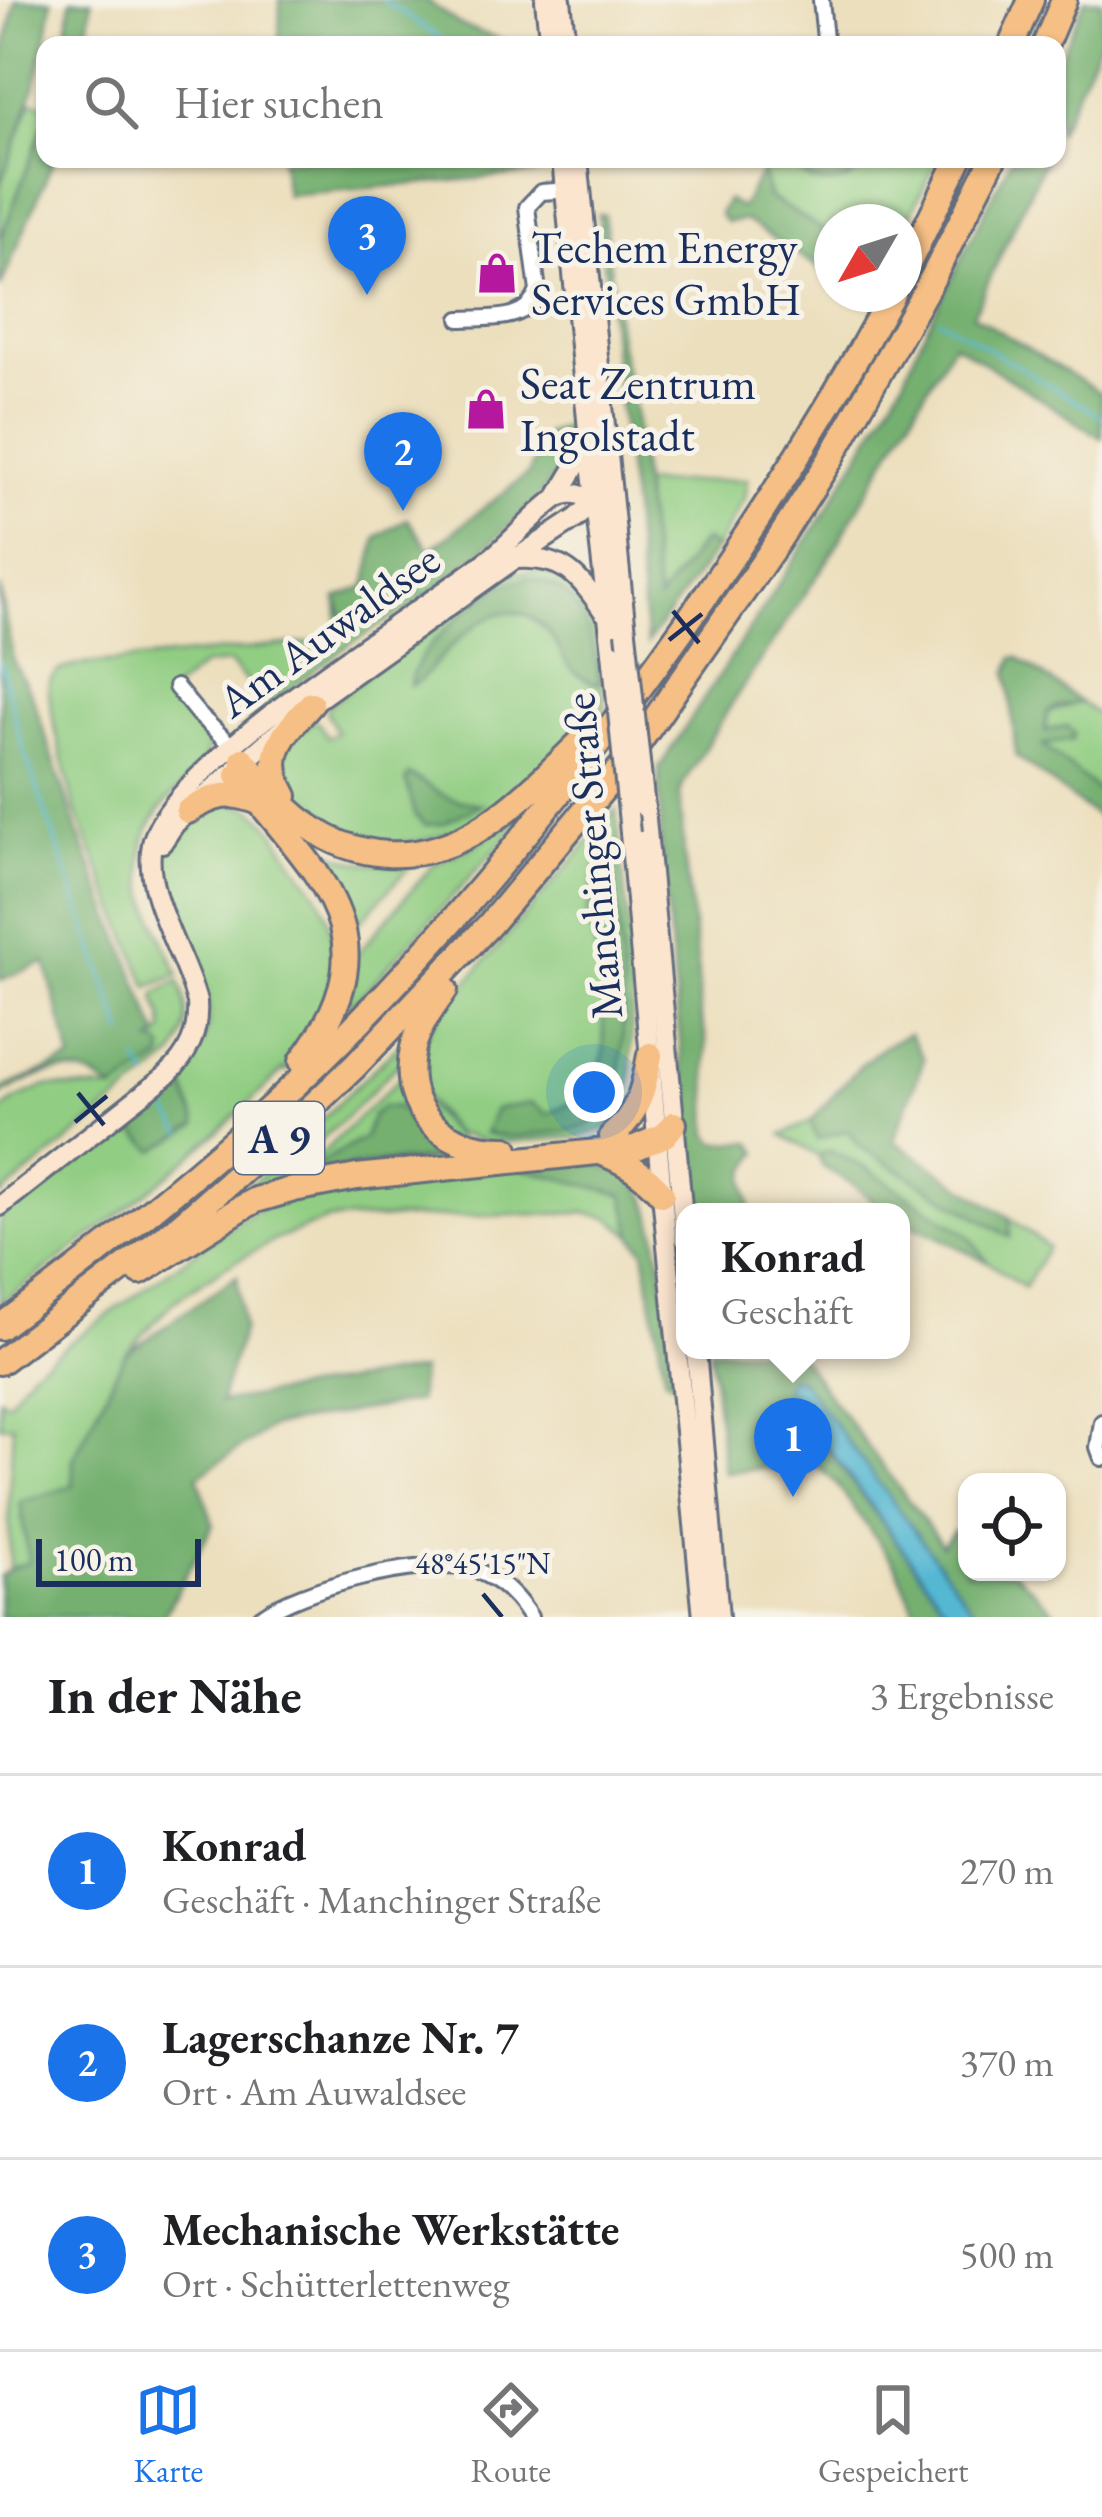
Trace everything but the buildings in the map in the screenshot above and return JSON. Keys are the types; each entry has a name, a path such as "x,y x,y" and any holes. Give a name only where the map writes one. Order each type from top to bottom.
{"highway":[{"path":"1015,36 1031,0"},
{"path":"1049,36 1064,0"},
{"path":"922,235 955,168"},
{"name":"A 9","path":"0,1362 179,1226 356,1066 490,924 624,764 776,544 873,387 988,168"},
{"name":"A 9","path":"0,1327 139,1222 298,1083 503,864 647,680 776,492 882,312"},
{"path":"233,758 303,822 338,843 380,854 419,853 453,844 511,807 647,680"},
{"path":"303,822 279,785 274,757 285,734 311,704"},
{"path":"233,758 259,802 310,862 332,897 344,936 344,974 333,1012 316,1043 238,1137"},
{"path":"188,811 223,794 259,802"},
{"path":"490,924 413,1045 410,1074 425,1117 450,1138 478,1148 581,1143 635,1148 665,1132 665,1144 676,1159"},
{"path":"45,1328 269,1195 324,1181 607,1144 634,1112 650,1055"},
{"path":"607,1144 662,1194"}],"main road":[{"path":"545,0 549,36"},
{"path":"561,0 565,36"},
{"name":"Manchinger Straße","path":"565,168 573,190 611,485 645,808 665,1132 662,1194 676,1338"},
{"name":"Manchinger Straße","path":"577,168 573,190 588,432 650,1055 665,1132"},
{"path":"557,498 588,432"},
{"name":"Am Auwaldsee","path":"152,874 152,845 173,805 577,518 611,485"},
{"path":"557,498 579,495 595,503 613,524"},
{"name":"Am Auwaldsee","path":"152,874 164,838 233,758 331,670 494,556 557,498"},
{"path":"514,559 537,559 571,571 607,616"},
{"path":"0,1206 167,1075 192,1041 197,1014 193,986 152,874"},
{"path":"676,1159 681,1203"},
{"name":"Manchinger Straße","path":"678,1359 703,1617"},
{"path":"698,1359 719,1617"}],"street":[{"path":"821,0 825,36"},
{"path":"460,319 516,314 535,301 538,290 527,207 542,192 573,190"},
{"path":"176,687 233,758"},
{"path":"1102,1422 1098,1447 1102,1458"},
{"path":"261,1617 315,1589 434,1564 469,1568 495,1579 518,1597 530,1617"}],"green space":[{"path":"16,0 52,0 46,36 36,36 36,81 0,185 0,71"},
{"path":"71,0 92,0 87,36 66,36"},
{"path":"280,0 426,0 460,25 491,36 279,36"},
{"path":"1085,0 1102,0 1102,37 1066,115 1066,42"},
{"path":"31,102 36,103 36,144 0,241 0,185"},
{"path":"36,144 36,168 50,168 0,288 0,241"},
{"path":"282,168 549,168 532,174 286,195"},
{"path":"820,168 861,168 829,184 798,171"},
{"path":"862,168 934,168 916,204 814,204 814,224 769,197 762,171 798,171 810,181 847,180"},
{"path":"1006,168 1041,168 973,315 1102,394 1102,438 953,343 830,557 737,695 680,792 706,1038 709,1135 716,1143 752,1142 759,1153 745,1181 749,1203 696,1203 661,849 659,768 825,513 905,377"},
{"path":"762,171 769,198 814,224 814,264 745,220 726,222 719,214 727,200 741,208"},
{"path":"598,214 604,215 619,341 635,413 658,600 704,540 716,549 647,643"},
{"path":"568,425 564,459 553,479 501,533 427,597 420,594 346,629 337,598 366,586 377,537 407,519 430,550 529,473 546,434"},
{"path":"747,479 745,497 716,549 703,540 658,601 642,484"},
{"path":"539,571 560,580 586,609 598,646 605,709 511,795 439,836 401,843 362,837 300,797 284,774 286,746 313,721 328,738 337,732 328,706 500,579","holes":["488,595 590,636 548,632 528,615 504,611 432,643"]},
{"path":"528,578 562,591 581,614 600,680 597,684 570,668 547,631 530,617 513,612 478,624 410,686 421,659 459,617 500,587"},
{"path":"0,587 13,661 33,698 77,830 159,1037 152,1042 164,1050 162,1059 114,1091 71,1071 29,1080 0,1096 7,1086 72,1060 45,962 0,980"},
{"path":"420,594 427,597 351,643 268,704 229,663 204,665 171,691 209,747 196,771 163,806 143,848 146,891 179,975 148,987 75,809 54,724 48,689 51,679 60,670 77,665 320,642 338,626 337,598 346,629"},
{"path":"1013,658 1080,702 1047,713 1045,731 1067,726 1074,733 1072,740 1043,745 1102,794 1102,821 1016,756 1008,672"},
{"path":"1080,702 1102,718 1102,794 1041,745 1072,740 1067,726 1045,731 1047,713"},
{"path":"409,775 459,801 482,804 442,824 425,825 415,815 406,780"},
{"path":"544,789 497,848 346,1012 355,956 434,864 497,830"},
{"path":"267,796 329,851 362,862 411,865 353,929"},
{"path":"217,801 245,806 259,815 320,899 333,944 329,989 321,1010 286,1071 147,1192 0,1303 0,1216 145,1107 173,1082 205,1037 208,1010 203,984 170,905 165,879 167,854 181,829"},
{"path":"616,810 632,969 630,1087 620,1115 605,1128 578,1137 491,1143 454,1133 419,1089 424,1038 441,1012","holes":["600,855 616,1101 486,1133 531,1103 547,1114 590,1094 604,1054 602,972 587,913"]},
{"path":"614,850 624,991 615,1102 603,1117 578,1129 518,1136 485,1133 495,1109 531,1103 547,1114 590,1094 604,1054 602,972 587,913 600,854"},
{"path":"179,981 187,1019 174,1056 0,1196 0,1112 46,1086 114,1090 162,1059 164,1049 151,1041 164,1032 155,998"},
{"path":"909,1034 924,1059 894,1141 1010,1218 1010,1237 861,1147 848,1130 817,1139 810,1122 843,1084 880,1050"},
{"path":"408,1036 404,1058 345,1118 262,1193 224,1206 271,1168"},
{"path":"399,1079 472,1156 295,1179","holes":["399,1107 427,1141 447,1156 329,1170 316,1165 364,1138 373,1115"]},
{"path":"183,1080 197,1125 155,1151 131,1129"},
{"path":"383,1106 399,1107 427,1141 448,1156 318,1171 316,1165 364,1138 373,1115"},
{"path":"810,1122 817,1139 848,1130 860,1146 1008,1236 1010,1218 1048,1247 1024,1288 988,1262 968,1235 866,1168 830,1151 818,1156 782,1135"},
{"path":"830,1151 866,1168 968,1235 988,1262 910,1223 910,1203 876,1203 823,1167 818,1156"},
{"path":"584,1162 623,1173 648,1203 664,1281 674,1383 665,1378 644,1250 633,1236 624,1195 516,1167"},
{"path":"516,1167 624,1194 633,1236 610,1218 586,1213 327,1220 277,1239 173,1302 125,1354 73,1460 73,1487 29,1563 10,1569 13,1425 0,1426 0,1398 8,1402 32,1370 241,1219 279,1200"},
{"path":"237,1276 243,1328 220,1402 421,1370 418,1401 273,1426 198,1476 213,1524 163,1617 0,1617 0,1576 29,1562 20,1502 73,1486 73,1460 125,1354"},
{"path":"711,1359 802,1359 942,1545 954,1531 958,1533 958,1581 1023,1581 1061,1617 979,1617 904,1518 815,1433 953,1617 918,1617 896,1566 835,1482 814,1463 724,1472"}],"water":[{"path":"789,1377 802,1381 979,1617 953,1617 785,1389"}],"waterway":[{"path":"383,0 437,36"},
{"path":"939,319 1102,417"},
{"path":"0,661 22,745 124,1035"},
{"path":"137,1060 148,1078"},
{"path":"158,1095 182,1133"}],"place":[{"name":"Techem Energy Services GmbH","path":"497,273"},
{"name":"Mechanische Werkstätte","path":"367,295"},
{"name":"Seat Zentrum Ingolstadt","path":"486,409"},
{"name":"Lagerschanze Nr. 7","path":"403,511"},
{"name":"Konrad","path":"793,1497"}]}
